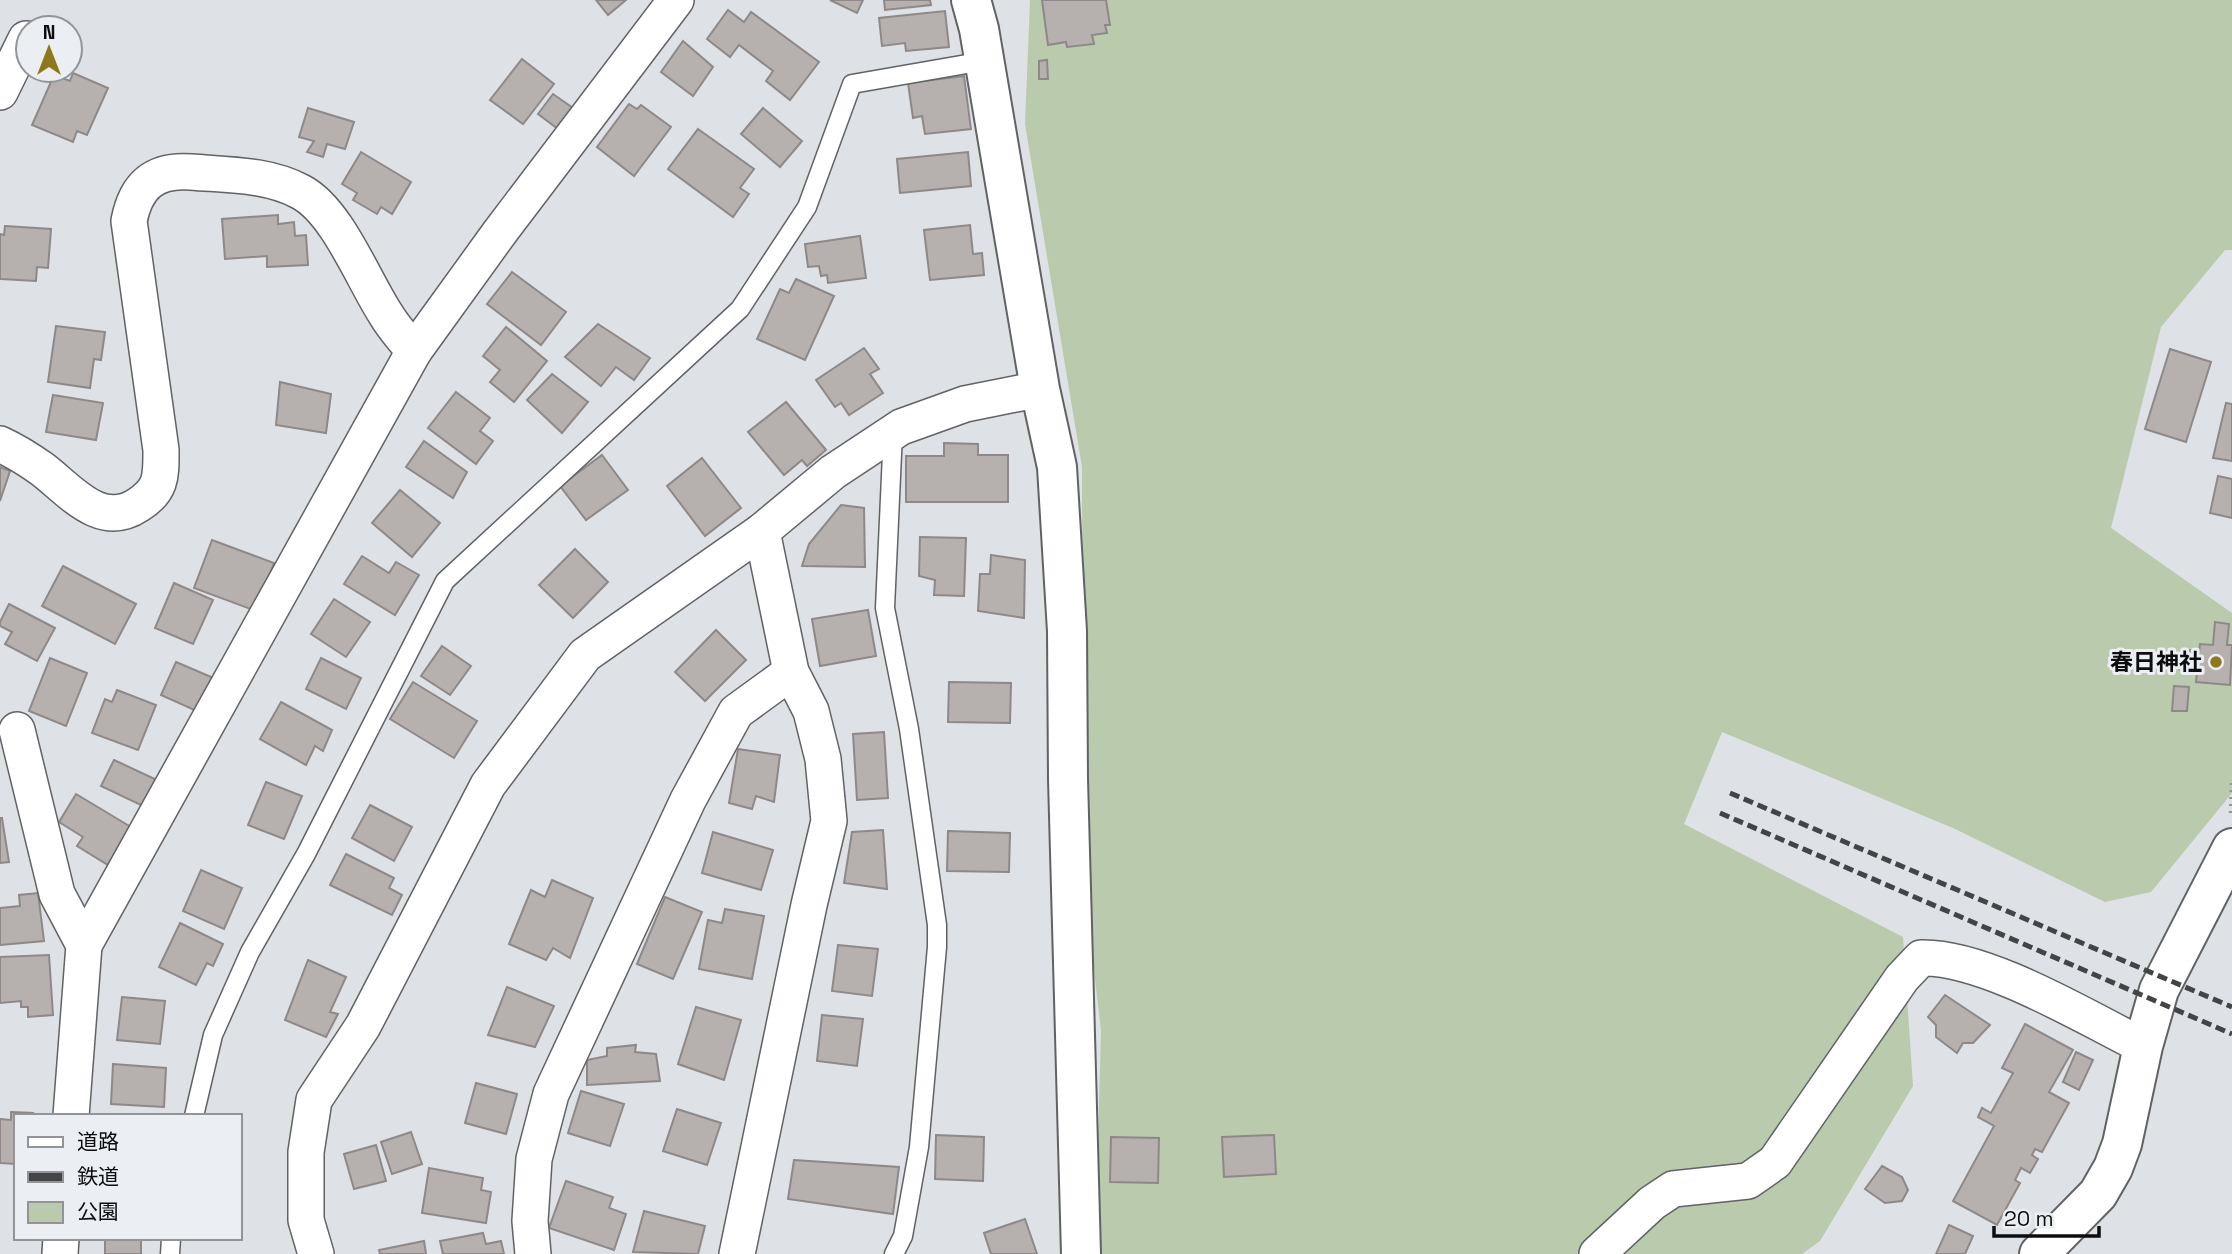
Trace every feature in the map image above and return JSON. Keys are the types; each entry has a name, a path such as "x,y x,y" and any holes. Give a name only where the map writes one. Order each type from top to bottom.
{"street":[{"path":"71,1114 84,945 414,351 500,232 676,0"},
{"path":"971,0 984,61 1040,389 1057,467 1067,631 1068,779 1081,1254"},
{"path":"0,92 14,63"},
{"path":"0,444 17,452 83,503 100,512 121,513 155,493 161,476 161,450 129,221 133,204 141,191 157,176 175,171 268,180 300,191 316,202 354,258 386,315 414,351"},
{"path":"316,1254 306,1220 306,1152 314,1100 363,1026 488,785 585,655 762,531 833,472 901,427 965,404 1040,389"},
{"path":"737,1254 830,821 823,759 811,710 791,672 762,531"},
{"path":"533,1254 530,1221 534,1158 551,1094 688,800 736,712 791,672"},
{"path":"17,730 57,894 84,945"},
{"path":"2039,1254 2098,1194 2113,1168 2122,1144 2143,1046 2159,990 2232,848"},
{"path":"1597,1254 1652,1203 1674,1189 1748,1181 1775,1162 1902,978 1921,958 1939,957 1963,963 2021,985 2143,1046"}],"lane":[{"path":"194,1114 213,1035 250,952 306,854 445,581 740,309 807,207 852,84 984,61"},
{"path":"893,432 885,608 909,729 937,925 919,1147 903,1236 894,1254"}],"green space":[{"path":"1030,0 2232,0 2232,250 2225,250 2161,327 2111,528 2232,613 2232,793 2151,892 2105,902 1953,828 1722,732 1684,824 1903,937 1913,1086 1820,1241 1802,1254 1095,1254 1101,1031 1083,873 1082,467 1025,124"}],"building":[{"path":"596,0 626,0 608,15"},
{"path":"830,0 863,0 857,13"},
{"path":"884,0 930,0 931,5 885,10"},
{"path":"1042,0 1106,0 1110,25 1105,25 1107,33 1092,35 1094,44 1067,47 1066,42 1048,45"},
{"path":"728,10 744,22 751,12 819,62 790,100 766,81 773,71 739,45 730,57 707,39"},
{"path":"945,11 949,47 906,51 905,43 882,46 879,18"},
{"path":"683,41 713,67 693,96 661,72"},
{"path":"522,59 554,84 523,124 490,100"},
{"path":"1047,60 1048,79 1039,79 1039,61"},
{"path":"964,76 971,129 925,134 922,116 913,118 908,83"},
{"path":"84,78 108,88 87,135 77,131 73,142 32,125 50,84 84,84"},
{"path":"553,94 573,108 558,129 538,114"},
{"path":"629,104 637,109 641,105 671,127 634,176 597,147"},
{"path":"308,108 354,122 345,149 327,144 323,157 307,152 314,141 299,137"},
{"path":"763,108 802,141 780,167 741,134"},
{"path":"698,129 754,169 740,188 749,194 733,217 668,169"},
{"path":"361,152 411,182 392,214 381,207 377,214 353,200 357,193 342,184"},
{"path":"968,152 971,186 900,193 897,159"},
{"path":"278,215 278,224 294,222 295,236 306,235 308,265 267,267 267,256 225,259 222,219"},
{"path":"970,225 973,254 982,253 984,275 930,280 924,230"},
{"path":"5,226 51,229 48,268 37,267 36,281 0,279 0,234 4,235"},
{"path":"860,236 866,278 828,283 827,275 821,276 819,266 808,267 805,244"},
{"path":"512,272 566,312 541,345 487,304"},
{"path":"796,279 834,296 805,360 757,339 780,289 789,293"},
{"path":"598,324 650,358 634,380 616,367 601,386 565,357"},
{"path":"56,326 105,332 101,360 94,359 90,388 48,382"},
{"path":"506,327 547,361 514,402 490,382 500,370 483,356"},
{"path":"864,348 879,369 870,374 883,393 849,415 841,403 835,407 816,380"},
{"path":"2170,349 2211,362 2186,442 2145,429"},
{"path":"552,374 588,402 562,433 527,400"},
{"path":"280,382 331,394 326,433 276,425"},
{"path":"456,392 490,418 480,431 493,441 476,464 428,428"},
{"path":"53,395 103,403 96,440 46,432"},
{"path":"786,402 826,450 807,466 802,460 784,475 748,432"},
{"path":"2226,403 2232,404 2232,461 2213,458"},
{"path":"424,441 467,472 453,498 406,467"},
{"path":"944,443 978,444 978,455 1008,455 1008,502 906,502 906,456 944,456"},
{"path":"602,455 628,490 586,520 560,486"},
{"path":"702,458 741,508 705,536 667,486"},
{"path":"0,467 10,471 0,501"},
{"path":"2218,476 2232,479 2232,518 2210,513"},
{"path":"400,490 440,523 412,557 372,523"},
{"path":"841,505 864,508 865,567 802,566 809,544"},
{"path":"920,537 966,538 964,596 934,595 935,580 919,576"},
{"path":"212,540 274,563 256,611 194,588"},
{"path":"575,549 608,582 573,618 539,585"},
{"path":"991,555 1025,560 1024,618 978,611 980,574 990,574"},
{"path":"362,556 389,573 396,562 419,575 395,615 344,584"},
{"path":"63,566 136,604 115,644 42,606"},
{"path":"174,583 213,600 193,644 155,628"},
{"path":"334,599 370,622 346,657 311,634"},
{"path":"9,604 55,628 37,661 5,644 12,632 0,626 0,622"},
{"path":"868,610 876,656 820,666 812,619"},
{"path":"2215,622 2229,624 2227,645 2232,645 2230,685 2196,682 2200,644 2213,645"},
{"path":"716,630 746,660 705,701 675,672"},
{"path":"442,646 471,666 450,695 421,676"},
{"path":"2182,649 2190,650 2188,671 2179,669"},
{"path":"50,658 87,673 66,726 29,711"},
{"path":"321,658 361,678 346,709 306,689"},
{"path":"176,662 216,679 201,713 161,695"},
{"path":"413,682 477,721 454,758 390,719"},
{"path":"949,682 1011,683 1010,723 948,722"},
{"path":"2174,686 2189,687 2187,711 2172,711"},
{"path":"117,690 156,705 138,750 92,733 105,699 112,702"},
{"path":"281,702 332,730 323,751 315,746 306,765 260,739"},
{"path":"884,732 888,798 857,800 853,734"},
{"path":"738,749 780,755 774,802 756,796 752,809 729,803"},
{"path":"114,760 157,780 145,807 101,786"},
{"path":"266,782 302,796 284,839 248,825"},
{"path":"76,794 131,827 108,865 77,846 83,837 59,822"},
{"path":"370,805 412,827 394,861 352,838"},
{"path":"0,818 9,862 0,863"},
{"path":"883,830 887,889 844,883 852,832"},
{"path":"948,831 1010,833 1009,872 947,871"},
{"path":"713,832 773,850 761,890 702,873"},
{"path":"346,854 394,878 389,888 402,895 392,915 330,885"},
{"path":"201,870 242,888 224,929 183,911"},
{"path":"552,880 593,898 570,958 553,948 546,960 509,944 531,890 545,897"},
{"path":"38,893 44,941 0,945 0,908 20,906 19,895"},
{"path":"665,897 702,912 673,979 637,964"},
{"path":"725,909 764,916 752,979 699,969 708,920 722,923"},
{"path":"180,923 223,944 213,966 207,963 196,985 159,967"},
{"path":"838,945 878,949 872,996 832,991"},
{"path":"49,955 53,1015 28,1017 28,1007 21,1007 21,1001 0,1003 0,957"},
{"path":"308,960 346,977 330,1012 338,1014 326,1037 285,1020"},
{"path":"507,987 554,1006 535,1047 488,1035"},
{"path":"1945,995 1990,1025 1973,1043 1963,1043 1957,1053 1936,1037 1936,1025 1928,1017"},
{"path":"122,997 165,1001 160,1044 117,1040"},
{"path":"696,1007 741,1020 724,1080 678,1064"},
{"path":"822,1015 863,1019 857,1066 817,1061"},
{"path":"2025,1024 2073,1050 2049,1092 2069,1103 2042,1152 2035,1149 2032,1155 2038,1159 2030,1173 2021,1168 2015,1180 2020,1183 1997,1225 1953,1201 1994,1126 1978,1117 1982,1108 1991,1113 2013,1073 2002,1068"},
{"path":"636,1045 635,1052 656,1054 660,1081 587,1085 587,1060 607,1056 607,1048"},
{"path":"2076,1052 2093,1060 2079,1090 2063,1082"},
{"path":"113,1064 166,1068 164,1107 111,1104"},
{"path":"476,1083 517,1094 506,1134 465,1123"},
{"path":"581,1091 624,1104 610,1146 568,1133"},
{"path":"677,1109 721,1123 707,1165 663,1151"},
{"path":"11,1112 33,1113 14,1114 14,1164 0,1163 0,1119 11,1120"},
{"path":"411,1132 422,1164 392,1174 381,1142"},
{"path":"936,1135 984,1137 983,1181 935,1179"},
{"path":"1274,1135 1276,1174 1224,1177 1222,1137"},
{"path":"1111,1137 1159,1138 1158,1183 1110,1182"},
{"path":"376,1145 386,1181 354,1189 344,1154"},
{"path":"794,1160 899,1167 893,1214 788,1199"},
{"path":"1882,1166 1902,1177 1908,1190 1902,1201 1885,1203 1865,1189"},
{"path":"429,1168 483,1178 481,1190 491,1192 486,1223 422,1213"},
{"path":"566,1181 613,1197 609,1208 626,1214 614,1250 549,1228"},
{"path":"644,1211 705,1226 698,1254 633,1252"},
{"path":"1025,1219 1037,1254 991,1254 984,1233"},
{"path":"1949,1225 1973,1236 1965,1254 1936,1254"},
{"path":"483,1233 486,1244 501,1241 504,1254 443,1254 440,1241"},
{"path":"105,1240 141,1240 141,1254 105,1254"},
{"path":"424,1241 426,1254 380,1254 379,1250"}],"railway":[{"path":"1730,793 2232,1007"},
{"path":"1720,813 2232,1034"}],"place":[{"name":"春日神社","path":"2216,662"}]}
